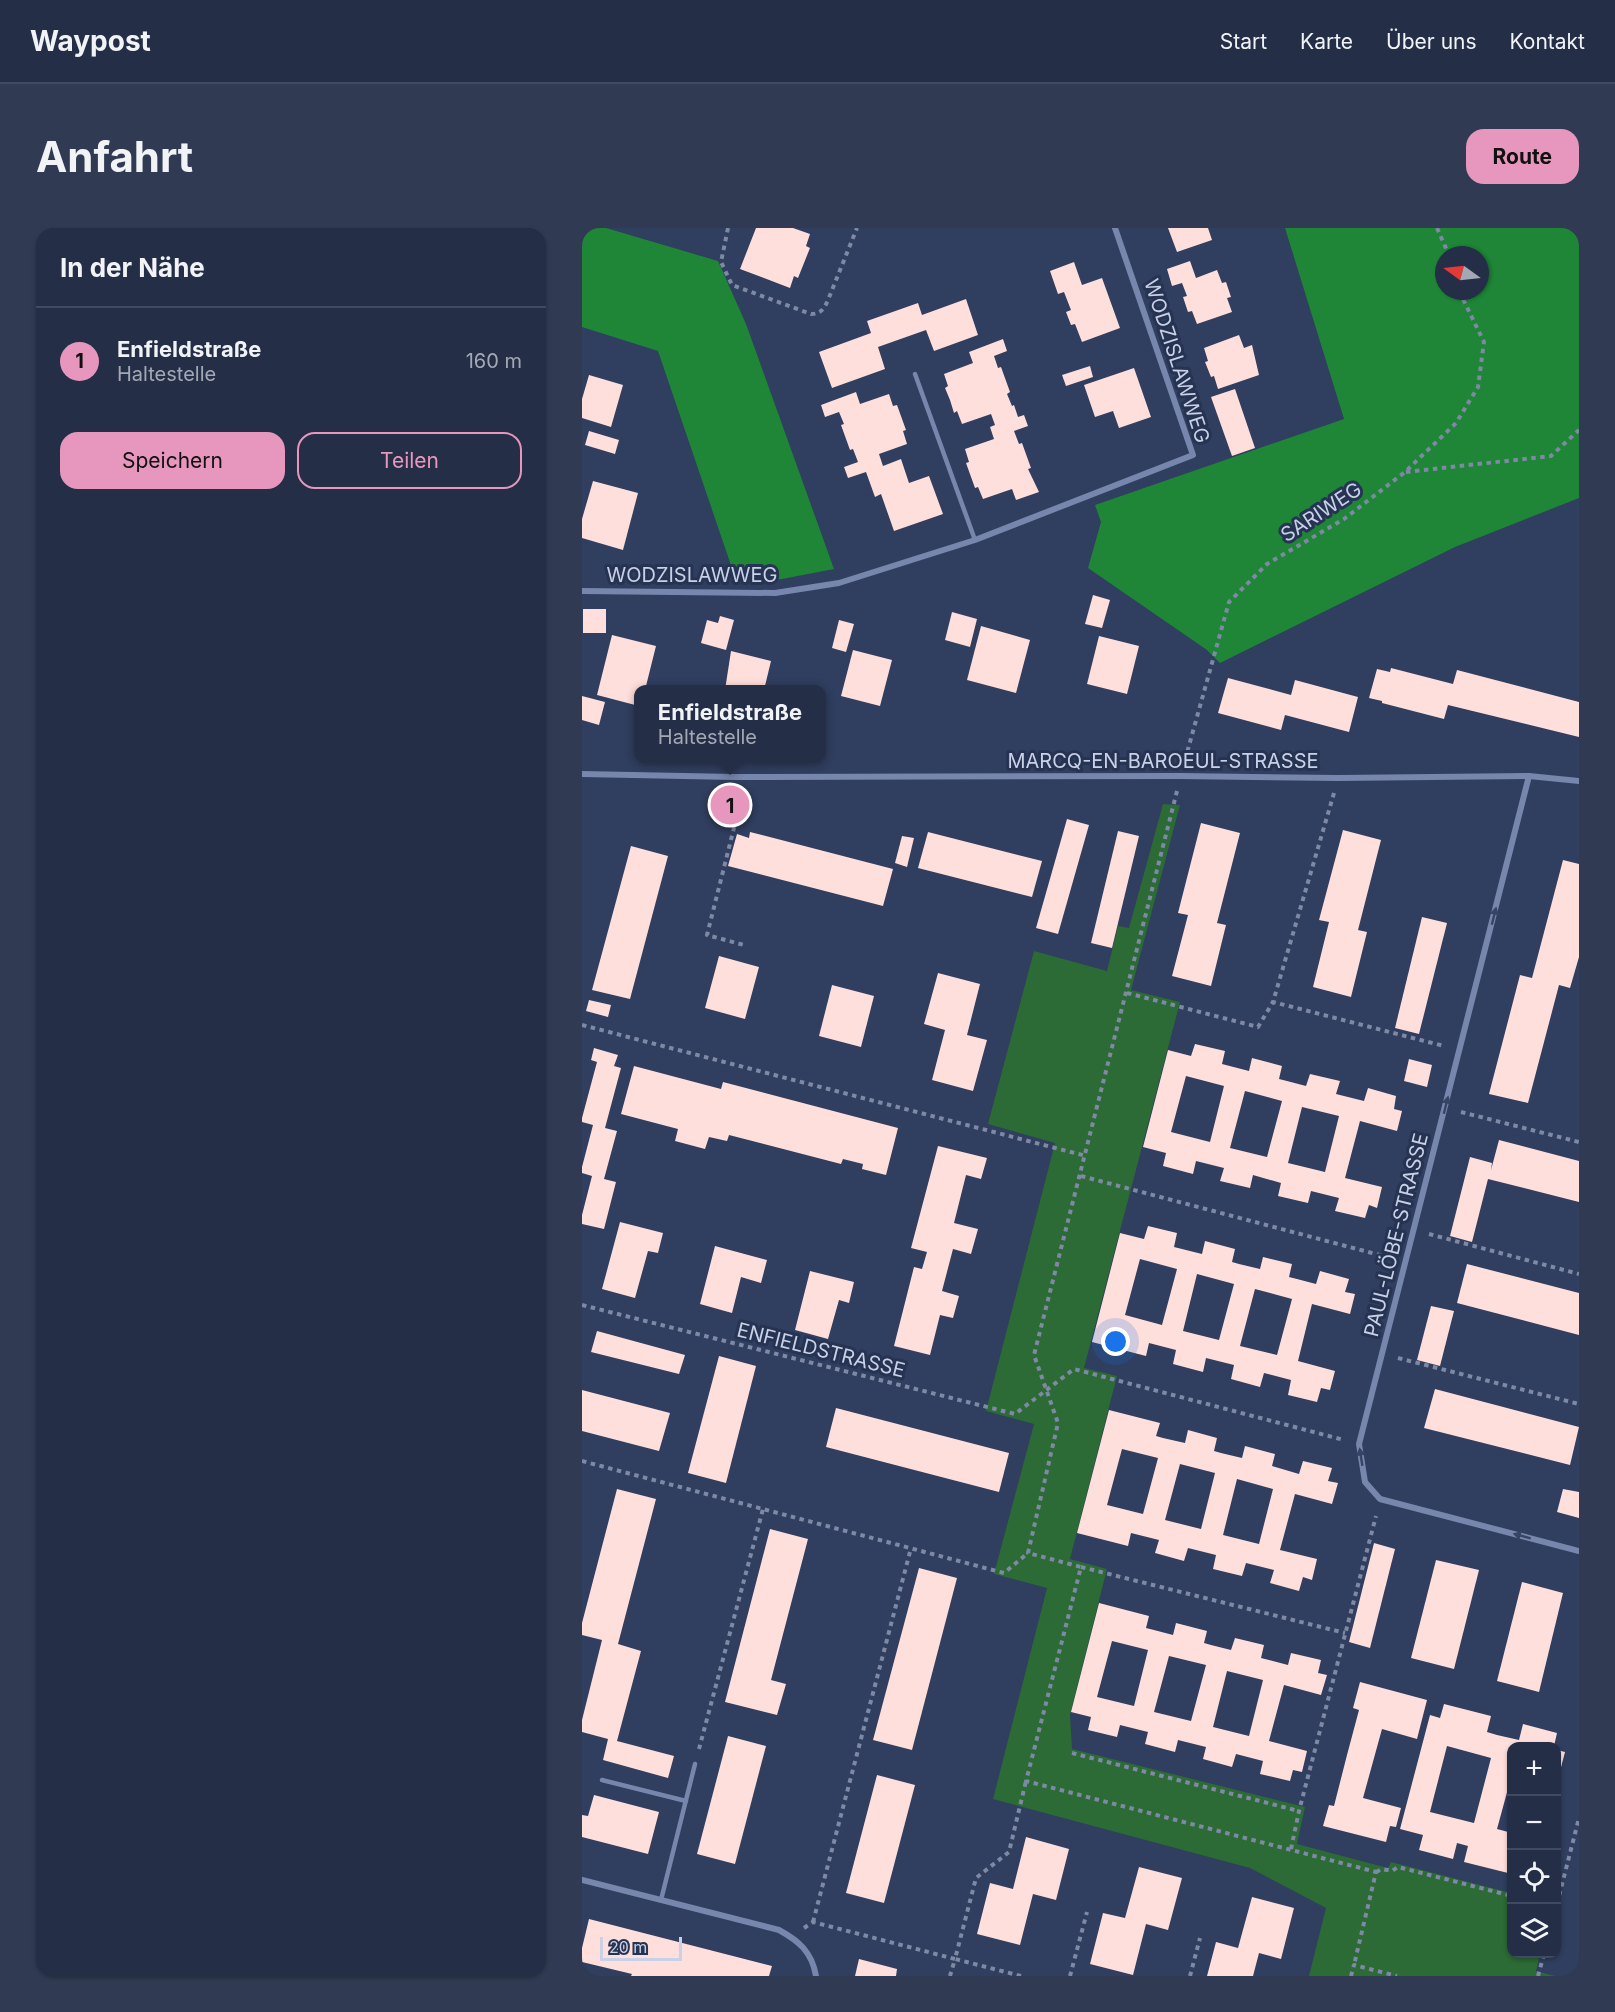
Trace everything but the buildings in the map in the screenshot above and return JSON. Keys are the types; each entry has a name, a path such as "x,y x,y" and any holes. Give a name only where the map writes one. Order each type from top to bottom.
{"street":[{"name":"WODZISLAWWEG","path":"582,591 775,593 839,583 975,540 1193,455 1115,228"},
{"name":"MARCQ-EN-BAROEUL-STRASSE","path":"582,774 747,777 1529,776 1579,781"},
{"name":"PAUL-LÖBE-STRASSE","path":"1380,1499 1365,1482 1359,1444 1529,776"},
{"path":"1380,1499 1579,1551"},
{"path":"582,1880 765,1925 791,1936 804,1946 812,1959 816,1976"}],"lane":[{"path":"915,374 975,540"},
{"path":"661,1900 695,1764"},
{"path":"602,1780 686,1801"}],"path":[{"path":"728,228 721,262 732,285 811,314 818,314 824,309 856,228"},
{"path":"1437,228 1445,246"},
{"name":"SARIWEG","path":"1028,1553 1058,1423 1034,1355 1081,1176 1180,776 1229,602 1267,564 1344,519 1405,472 1456,423 1478,387 1484,342 1463,300"},
{"path":"1405,472 1551,456 1579,430"},
{"path":"744,945 707,935 747,777"},
{"path":"1127,993 1258,1027 1273,1002 1338,778"},
{"path":"1273,1002 1460,1050"},
{"path":"582,1025 1086,1156"},
{"path":"1445,1108 1579,1142"},
{"path":"1081,1176 1406,1262"},
{"path":"1414,1230 1579,1274"},
{"name":"ENFIELDSTRASSE","path":"582,1305 1015,1414 1046,1391"},
{"path":"1383,1354 1579,1404"},
{"path":"1046,1391 1074,1369 1359,1444"},
{"path":"582,1461 1004,1573 1028,1553 1345,1633"},
{"path":"1291,1849 1380,1499"},
{"path":"695,1764 763,1509"},
{"path":"791,1936 813,1922 911,1548"},
{"path":"950,1976 976,1878 1009,1852 1081,1567"},
{"path":"1072,1753 1299,1811"},
{"path":"1026,1781 1376,1872 1382,1869 1392,1871 1398,1866 1507,1895"},
{"path":"1561,1888 1579,1818"},
{"path":"1351,1976 1376,1872"},
{"path":"1070,1976 1087,1912"},
{"path":"813,1922 1021,1976"},
{"path":"1190,1976 1200,1938"},
{"path":"1538,1976 1543,1958"},
{"path":"1354,1965 1397,1976"}],"green space":[{"path":"582,228 606,228 718,261 746,324 834,569 782,579 737,583 658,351 582,327"},
{"path":"1285,228 1579,228 1579,498 1455,547 1220,663 1207,650 1088,568 1101,522 1095,505 1344,419"},
{"path":"1163,804 1180,805 1131,990 1180,1002 1084,1368 1117,1376 1070,1559 1107,1569 1070,1715 1072,1749 1305,1807 1297,1844 1388,1868 1391,1862 1507,1892 1507,1958 1539,1958 1536,1971 1555,1976 1309,1976 1326,1908 1250,1868 993,1799 1047,1588 994,1574 1034,1424 986,1411 1055,1143 988,1124 1034,951 1107,971 1118,926 1129,928"}],"place":[{"name":"Enfieldstraße","path":"730,805"}]}
